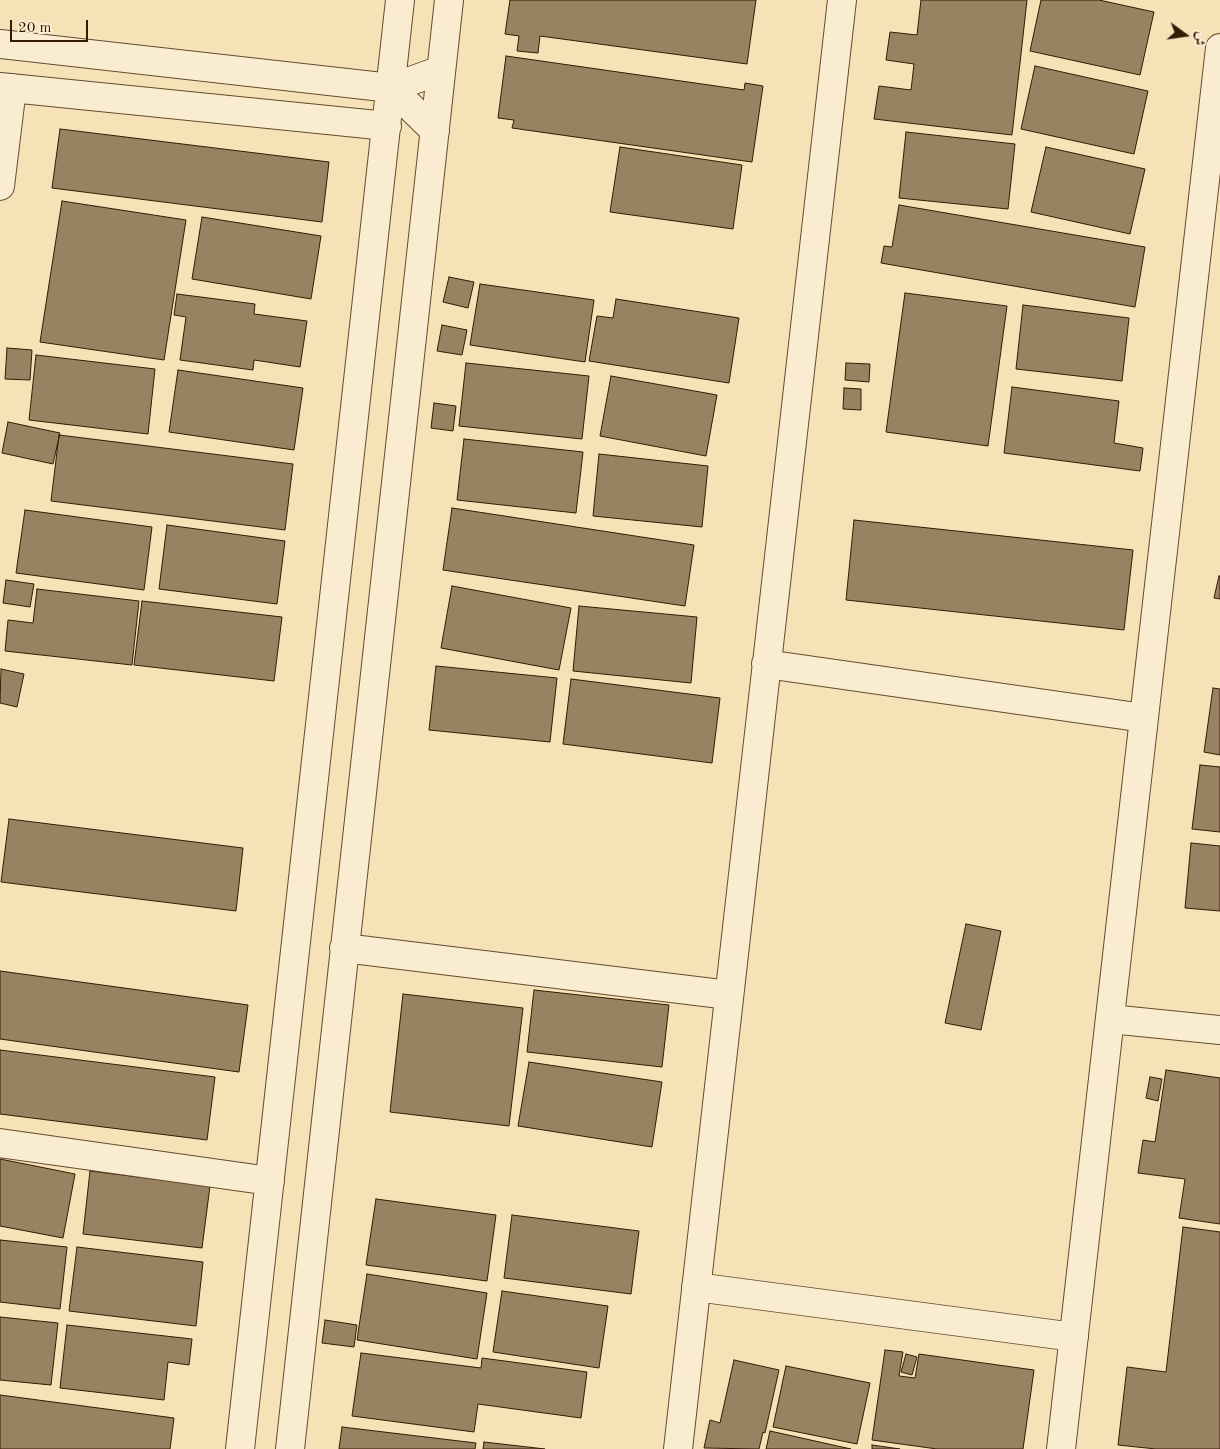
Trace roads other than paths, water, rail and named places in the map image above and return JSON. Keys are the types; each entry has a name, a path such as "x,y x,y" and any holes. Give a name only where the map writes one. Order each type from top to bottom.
{"street":[{"path":"240,1449 400,0"},
{"path":"290,1449 449,0"},
{"path":"678,1449 842,0"},
{"path":"0,44 391,88 441,70"},
{"path":"1061,1449 1144,718 1212,185 1220,48"},
{"path":"0,186 6,87 387,126"},
{"path":"391,88 435,131"},
{"path":"766,664 1144,718"},
{"path":"344,948 729,995"},
{"path":"1110,1019 1220,1030"},
{"path":"0,1143 270,1181"},
{"path":"696,1287 1074,1337"}]}
